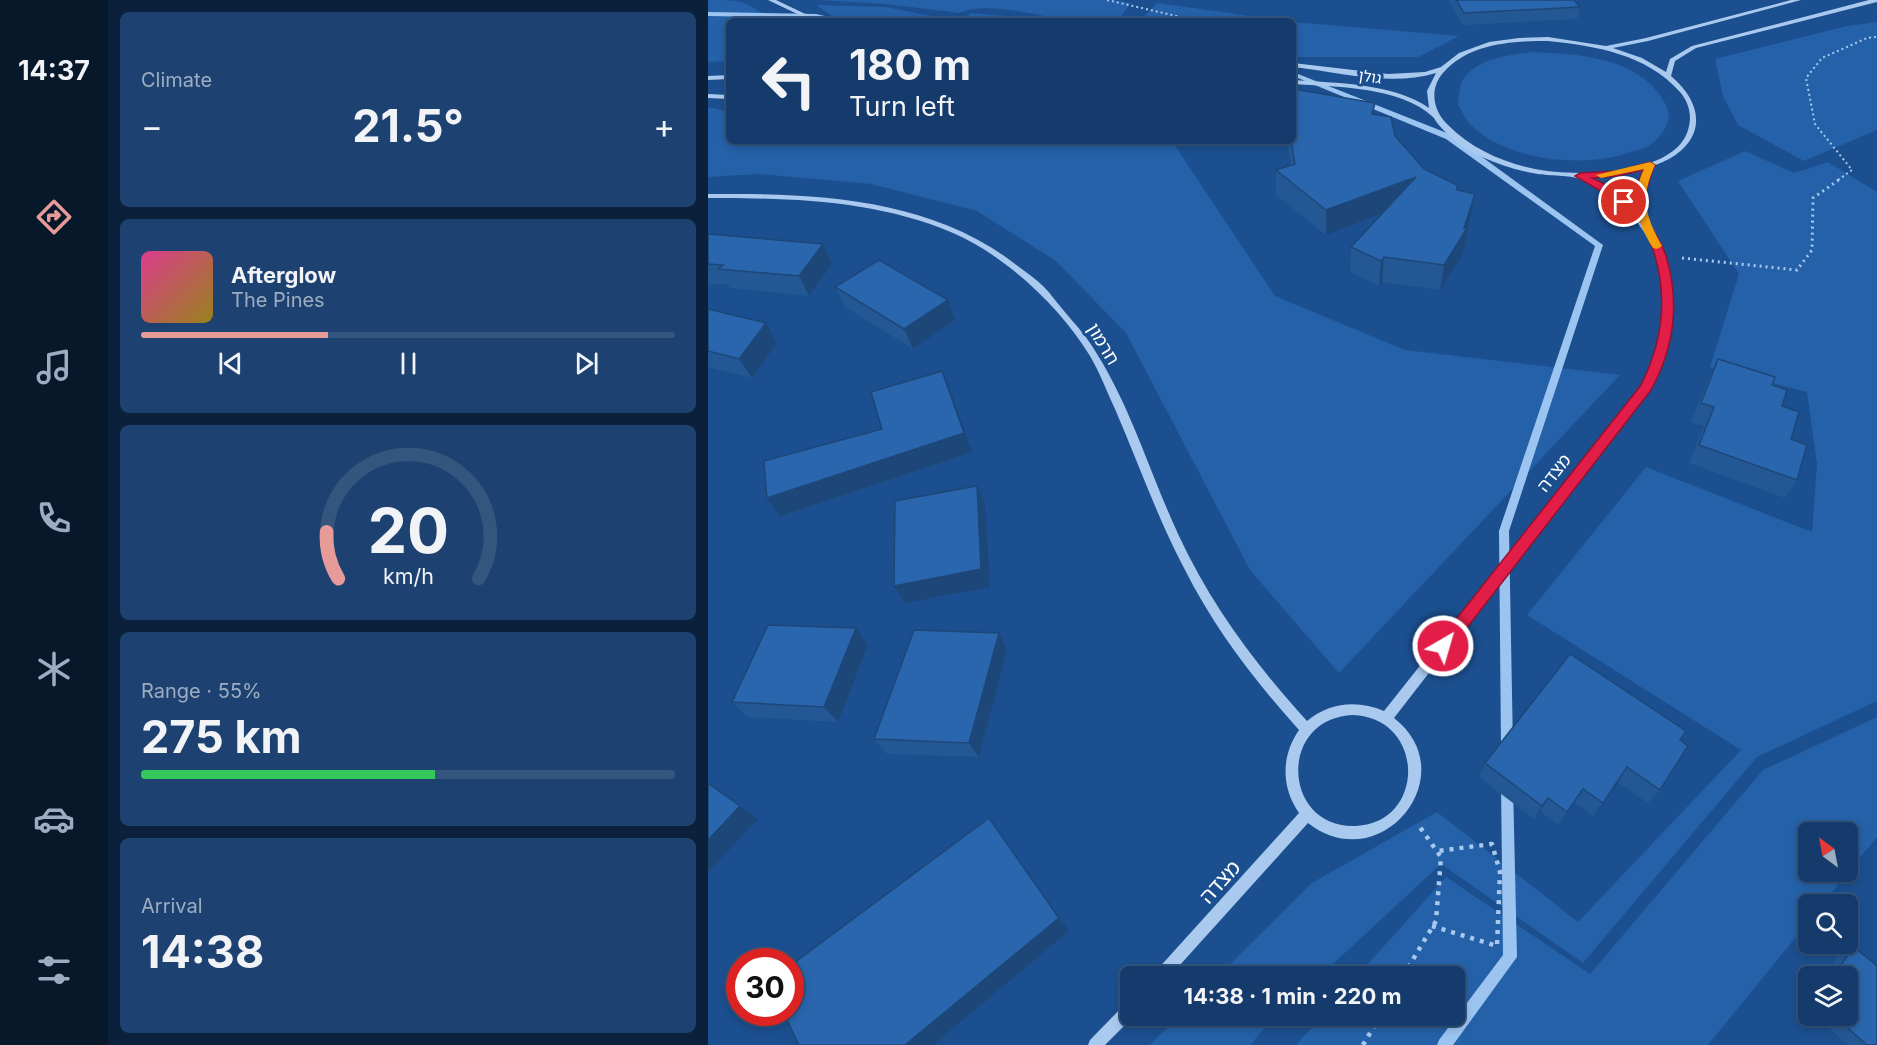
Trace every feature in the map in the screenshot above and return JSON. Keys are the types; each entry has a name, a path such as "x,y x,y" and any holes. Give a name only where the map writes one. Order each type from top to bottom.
{"street":[{"path":"771,0 809,18"},
{"path":"1604,47 1646,40 1775,3 1798,0"},
{"path":"1668,76 1672,60 1694,47 1876,0"},
{"path":"1437,118 1430,97 1435,77 1442,69 1471,51 1512,41 1548,39 1604,47 1638,59 1668,76 1687,96 1692,107 1693,128 1681,147 1650,165 1617,174 1580,176"},
{"name":"גולן","path":"1296,65 1396,76 1428,73 1442,69"},
{"path":"708,78 726,77"},
{"name":"גולן","path":"1296,82 1388,93 1416,104 1437,118 1457,140 1490,158 1530,170 1580,176"},
{"path":"708,96 726,97"},
{"name":"מצדה","path":"1643,222 1642,182 1650,165"},
{"name":"מצדה","path":"1386,720 1646,387 1665,341 1669,319 1666,277 1653,236 1643,222 1613,192 1580,176"},
{"name":"חרמון","path":"708,196 818,199 870,205 920,216 968,235 1013,262 1056,303 1096,360 1167,523 1201,591 1239,651 1306,728"},
{"path":"1358,711 1386,720 1400,732 1410,747 1416,765 1416,784 1406,806 1398,816 1382,826 1363,832 1343,831 1324,825 1308,813 1291,786 1289,770 1294,747 1306,728 1330,714 1358,711"},
{"name":"מצדה","path":"1170,966 1308,813"},
{"path":"1095,1045 1120,1019"}],"path":[{"path":"1107,0 1185,18"},
{"path":"1661,256 1797,270 1812,250 1813,198 1852,170 1815,124 1806,78 1822,58 1877,37"},
{"path":"1406,806 1441,857 1436,921 1408,966"},
{"path":"1432,926 1497,946 1500,872 1492,844 1437,851"},
{"path":"1362,1045 1374,1026"}],"shaded area":[{"path":"708,0 743,3 768,18 726,18 726,61 708,62"},
{"path":"819,0 1114,0 1131,3 1120,18 1057,18 985,8 960,13 885,4"},
{"path":"1157,3 1264,18 1143,18"},
{"path":"816,5 885,7 942,18 835,18"},
{"path":"971,13 1026,18 964,18"},
{"path":"1296,22 1459,36 1418,57 1296,57"},
{"path":"1877,22 1877,130 1804,161 1738,125 1723,96 1715,59 1847,26"},
{"path":"1533,52 1570,54 1608,61 1642,77 1655,89 1666,105 1669,116 1666,127 1655,140 1644,148 1591,160 1546,158 1524,154 1485,137 1468,122 1458,105 1462,81 1476,67 1494,59"},
{"path":"708,107 726,111 726,144 1174,144 1275,296 1405,350 1620,375 1339,673 1250,570 1126,333 1056,261 977,211 871,184 758,174 708,177"},
{"path":"1745,151 1794,173 1828,162 1877,192 1877,701 1757,757 1583,963 1441,864 1331,966 1228,966 1312,883 1437,812 1578,922 1741,750 1527,615 1646,467 1812,532 1817,464 1807,392 1710,367 1739,274 1678,181"},
{"path":"1877,717 1877,837 1858,860 1858,822 1798,822 1798,882 1840,882 1830,894 1798,894 1798,935 1708,1045 1296,1045 1313,1026 1465,1026 1465,966 1366,966 1446,877 1590,974 1763,770"},
{"path":"1169,1026 1267,1026 1251,1045 1150,1045"}],"building":[{"path":"1456,0 1574,0 1580,7 1464,13"},
{"path":"1296,89 1375,103 1372,114 1391,117 1395,136 1424,169 1457,185 1457,190 1475,194 1464,228 1467,228 1444,265 1384,257 1381,261 1351,247 1416,177 1326,210 1276,170 1295,164 1292,144 1296,144"},
{"path":"708,234 823,244 799,276 718,269 723,265 708,264"},
{"path":"879,260 948,300 904,329 835,287"},
{"path":"708,309 766,323 739,359 708,351"},
{"path":"1718,359 1775,377 1772,385 1787,390 1782,406 1799,412 1791,439 1807,445 1797,480 1699,445 1714,407 1701,403"},
{"path":"942,371 964,433 767,498 764,461 882,429 871,392"},
{"path":"977,486 981,569 894,586 895,501"},
{"path":"768,625 856,628 824,707 732,702"},
{"path":"914,630 999,633 969,743 874,739"},
{"path":"1570,654 1686,731 1680,740 1688,746 1660,790 1627,767 1603,803 1583,789 1567,812 1548,798 1542,806 1485,763"},
{"path":"708,783 740,806 708,840"},
{"path":"989,818 1059,918 905,1045 799,1045 790,1026 804,1026 804,956"},
{"path":"1858,950 1877,966 1877,1045 1867,1045 1845,1026 1858,1026 1858,966 1840,966 1849,954 1858,954"}],"waterway":[{"path":"708,14 827,18"},
{"path":"1296,75 1449,137 1599,245 1504,531 1507,748"},
{"path":"1444,1045 1510,957 1507,785"}],"slow traffic":[{"path":"1601,175 1617,174 1650,165 1642,182 1641,207 1643,222 1657,246"}],"route":[{"path":"1443,646 1646,387 1658,364 1669,319 1669,298 1661,256 1653,236 1643,222 1642,182 1650,165 1617,174 1580,176 1613,192 1624,202"}]}
